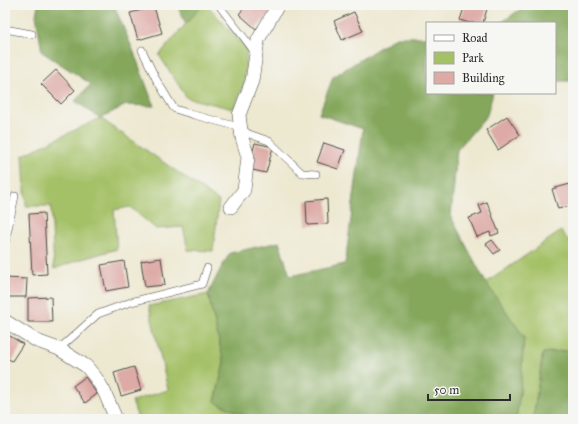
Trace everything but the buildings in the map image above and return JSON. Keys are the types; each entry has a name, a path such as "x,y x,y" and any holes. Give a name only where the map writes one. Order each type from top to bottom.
{"street":[{"path":"232,207 244,190 248,157 239,127 239,116 252,81 258,40 278,5"},
{"path":"5,321 37,341 60,349 86,366 104,391 116,419"}],"lane":[{"path":"219,5 256,55"},
{"path":"5,29 32,34"},
{"path":"142,50 156,79 173,107 194,115 239,127 249,134 269,141 302,173 316,174"},
{"path":"5,243 15,196"},
{"path":"60,349 98,314 131,302 202,284 207,268"}],"green space":[{"path":"38,5 123,5 115,8 154,106 126,105 100,118 75,101 91,84 42,52 36,15"},
{"path":"177,5 202,5 186,24"},
{"path":"202,5 207,5 247,49 244,83 234,109 187,98 159,55"},
{"path":"526,5 558,5 573,7 573,81 556,81 556,22 502,22"},
{"path":"396,37 426,37 426,94 493,94 487,115 457,150 451,217 486,283 524,337 520,392 516,419 242,419 244,415 215,402 224,363 208,294 230,253 279,242 290,276 345,264 363,129 319,114 333,77"},
{"path":"100,118 219,201 213,251 188,250 183,227 156,229 130,207 114,210 117,249 54,269 51,206 26,206 23,155"},
{"path":"561,231 573,246 573,350 543,353 533,419 516,419 520,392 524,337 486,283"},
{"path":"208,294 224,363 215,401 244,415 242,419 138,419 132,401 168,390 149,306"},
{"path":"573,350 573,419 533,419 543,353"}]}
